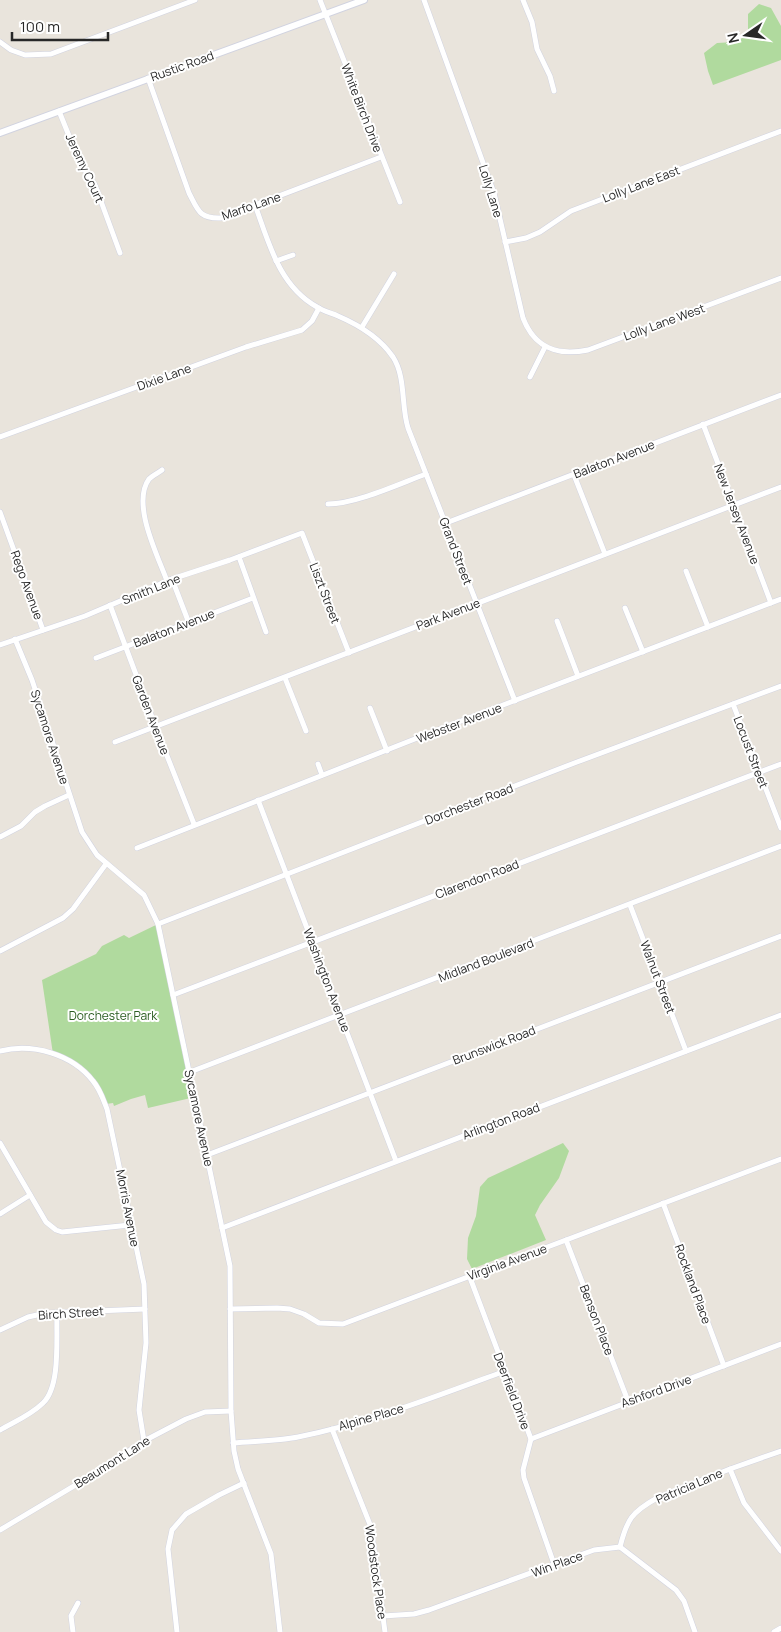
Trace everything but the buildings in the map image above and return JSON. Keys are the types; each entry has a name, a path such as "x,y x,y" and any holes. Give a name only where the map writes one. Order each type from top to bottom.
{"street":[{"path":"0,42 11,50 25,54 51,54 195,0"},
{"name":"White Birch Drive","path":"320,0 400,202"},
{"name":"Rustic Road","path":"0,133 364,0"},
{"name":"Lolly Lane","path":"424,0 494,193 523,318 529,331 545,347"},
{"path":"523,0 532,22 537,49 550,76 554,91"},
{"name":"Marfo Lane","path":"148,78 189,193 197,209 203,216 211,219 221,218 381,157"},
{"name":"Jeremy Court","path":"59,111 80,163 95,185 120,253"},
{"name":"Lolly Lane East","path":"505,242 526,238 540,232 571,211 781,132"},
{"path":"256,204 276,261 286,279 297,292 319,308 362,327 382,345 396,362 400,375 405,420 426,474 340,504 328,504"},
{"path":"276,261 292,255"},
{"path":"362,327 394,274"},
{"name":"Lolly Lane West","path":"545,347 567,353 588,350 781,278"},
{"name":"Dixie Lane","path":"0,437 246,347 302,330 312,322 319,308"},
{"path":"530,378 545,347"},
{"name":"Balaton Avenue","path":"446,524 781,395"},
{"name":"New Jersey Avenue","path":"703,424 771,603"},
{"path":"162,470 150,479 145,490 144,506 148,531 188,623"},
{"name":"Grand Street","path":"426,474 515,701"},
{"path":"574,475 605,554"},
{"name":"Park Avenue","path":"115,742 156,728 476,603 781,487"},
{"name":"Rego Avenue","path":"0,512 43,630"},
{"name":"Smith Lane","path":"0,645 85,616 170,580 302,533"},
{"name":"Liszt Street","path":"302,533 348,653"},
{"path":"239,557 266,632"},
{"path":"686,571 708,627"},
{"name":"Balaton Avenue","path":"96,658 253,598"},
{"name":"Webster Avenue","path":"137,848 194,824 781,599"},
{"name":"Garden Avenue","path":"110,605 194,824"},
{"path":"625,608 642,652"},
{"path":"557,621 578,676"},
{"name":"Sycamore Avenue","path":"15,639 32,680 82,832 97,856 144,895 158,924 230,1266 231,1412 236,1461 271,1554 280,1632"},
{"path":"285,678 306,731"},
{"name":"Dorchester Road","path":"158,924 781,686"},
{"name":"Locust Street","path":"733,704 781,828"},
{"path":"370,708 387,750"},
{"path":"318,764 322,775"},
{"name":"Clarendon Road","path":"173,995 781,764"},
{"path":"0,837 21,826 44,806 69,795"},
{"name":"Washington Avenue","path":"258,800 396,1161"},
{"name":"Midland Boulevard","path":"190,1072 781,846"},
{"path":"0,951 63,918 73,909 106,864"},
{"name":"Walnut Street","path":"630,904 686,1051"},
{"name":"Brunswick Road","path":"207,1155 781,936"},
{"name":"Arlington Road","path":"222,1228 781,1015"},
{"name":"Morris Avenue","path":"0,1051 26,1048 53,1054 69,1061 92,1079 101,1093 111,1121 130,1225 144,1284 146,1343 139,1410 144,1441"},
{"path":"0,1144 46,1222 56,1230 70,1232 130,1225"},
{"name":"Virginia Avenue","path":"230,1309 290,1309 304,1314 319,1323 342,1324 781,1159"},
{"path":"0,1214 30,1195"},
{"name":"Rockland Place","path":"663,1203 724,1366"},
{"name":"Benson Place","path":"566,1240 628,1401"},
{"name":"Deerfield Drive","path":"469,1276 531,1439 522,1470 554,1564"},
{"name":"Birch Street","path":"0,1330 35,1315 145,1309"},
{"path":"0,1430 47,1399 53,1385 56,1368 57,1313"},
{"name":"Ashford Drive","path":"531,1439 781,1344"},
{"name":"Alpine Place","path":"233,1443 298,1437 332,1429 416,1404 505,1370"},
{"name":"Beaumont Lane","path":"0,1530 84,1480 144,1441 205,1412 231,1412"},
{"name":"Woodstock Place","path":"332,1429 372,1527 384,1632"},
{"name":"Patricia Lane","path":"620,1547 627,1523 646,1504 730,1468 781,1451"},
{"path":"730,1468 744,1503 781,1551"},
{"path":"177,1632 168,1549 172,1530 186,1514 244,1483"},
{"path":"620,1547 676,1590 684,1601 695,1632"},
{"name":"Win Place","path":"383,1616 414,1614 429,1610 594,1550 620,1547"},
{"path":"73,1632 71,1616 78,1603"},
{"path":"774,1632 781,1628"}],"green space":[{"path":"759,4 771,8 781,26 781,60 713,85 704,53 717,43 735,42 748,35 748,14"},
{"name":"Dorchester Park","path":"158,924 195,1097 148,1108 145,1095 114,1106 113,1103 106,1104 101,1093 81,1069 53,1054 42,980 96,954 102,946 124,935 129,938"},
{"path":"563,1143 569,1151 559,1178 535,1215 546,1240 472,1269 467,1259 468,1238 476,1216 480,1187 488,1178"}]}
